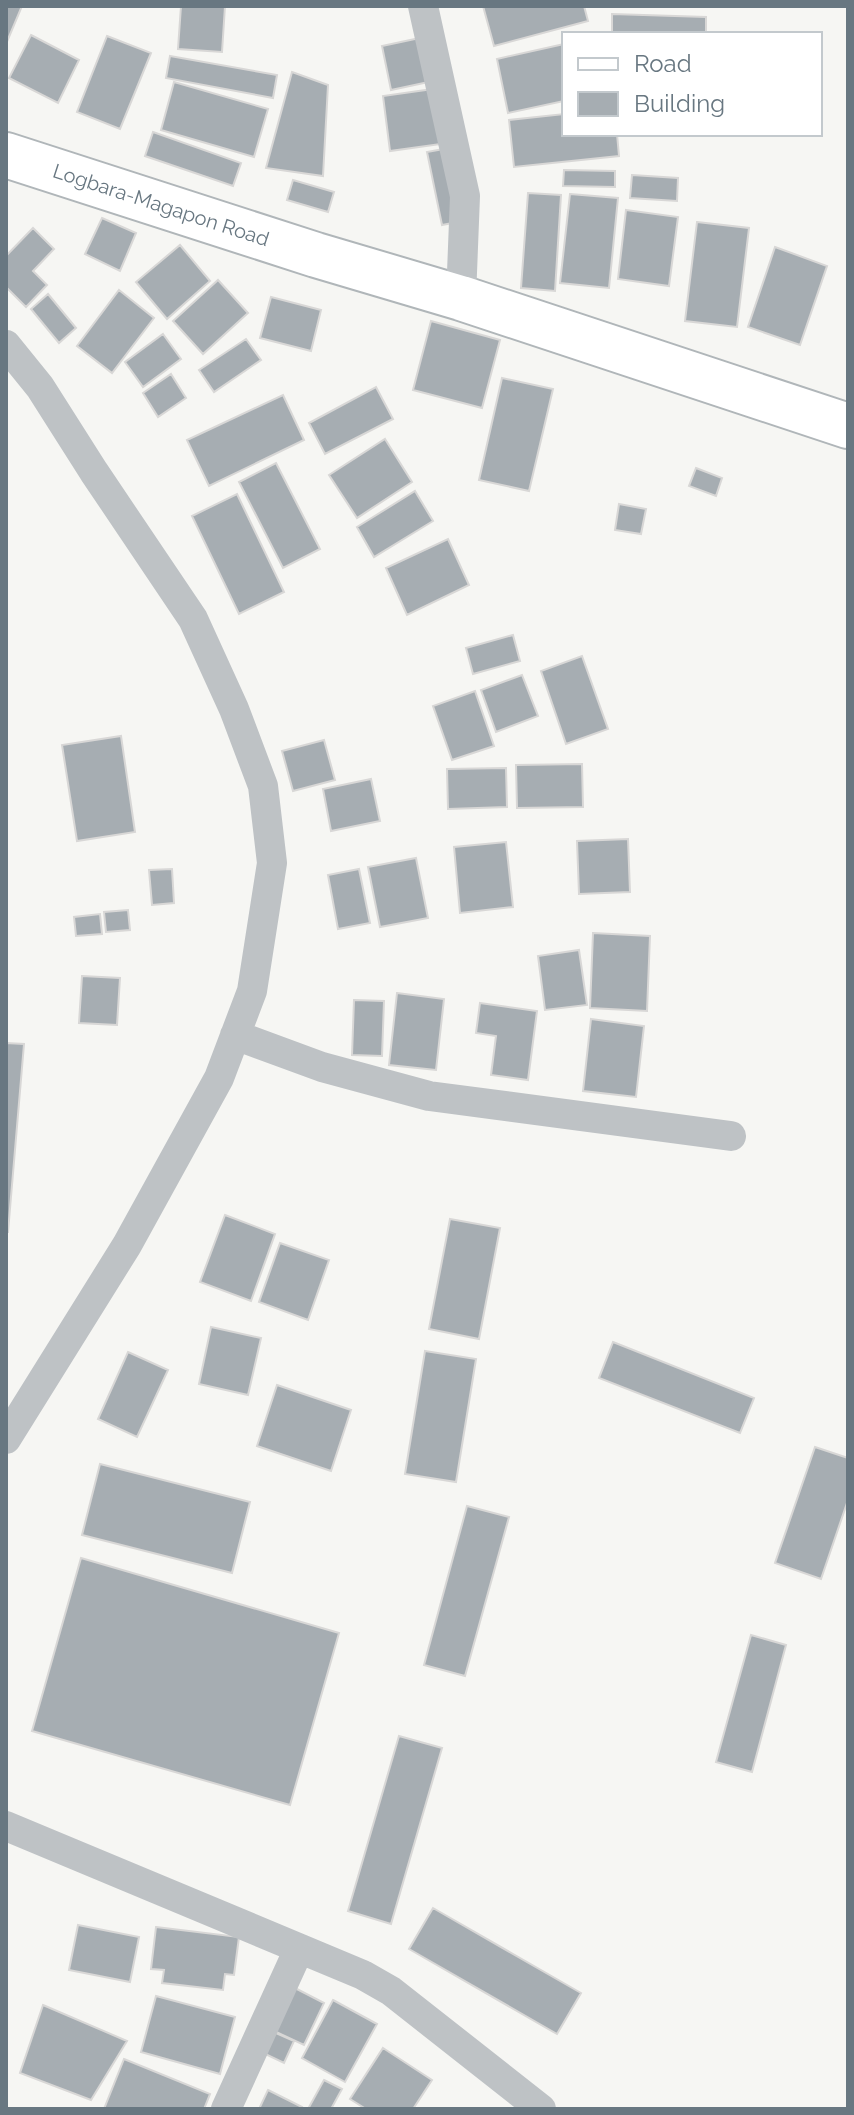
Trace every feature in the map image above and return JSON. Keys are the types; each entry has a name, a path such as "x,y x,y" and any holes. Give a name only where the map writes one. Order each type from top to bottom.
{"street":[{"path":"423,6 465,196 461,298"},
{"name":"Logbara-Magapon Road","path":"6,155 316,255 461,298 838,422"},
{"path":"6,345 40,387 193,619 234,709 263,786 272,863 252,991 219,1078 127,1245 6,1439"},
{"path":"235,1035 322,1067 429,1096 731,1136"},
{"path":"6,1826 363,1975 391,1991 541,2109"},
{"path":"226,2109 299,1949"}],"building":[{"path":"6,6 22,6 6,44"},
{"path":"181,6 225,6 222,52 178,49"},
{"path":"483,6 584,6 588,21 494,46"},
{"path":"612,14 706,17 706,32 612,32"},
{"path":"31,35 79,60 58,103 9,78"},
{"path":"107,36 151,53 120,129 77,112"},
{"path":"429,36 438,80 391,90 382,46"},
{"path":"562,44 562,101 508,113 497,59"},
{"path":"170,56 277,75 273,98 166,78"},
{"path":"292,72 328,85 323,176 266,168"},
{"path":"174,82 268,109 254,157 161,130"},
{"path":"440,88 448,143 390,151 383,96"},
{"path":"562,114 562,136 617,136 619,156 514,167 509,120"},
{"path":"153,132 241,163 233,186 145,156"},
{"path":"449,148 463,221 442,225 427,152"},
{"path":"564,170 615,171 615,187 563,186"},
{"path":"632,175 678,178 677,201 630,198"},
{"path":"293,180 334,192 328,212 287,200"},
{"path":"528,193 561,195 555,291 521,288"},
{"path":"570,194 618,198 609,288 560,283"},
{"path":"626,210 678,217 669,286 618,279"},
{"path":"102,218 136,233 120,271 85,254"},
{"path":"697,222 749,228 737,327 685,321"},
{"path":"33,228 54,249 33,271 47,285 26,307 6,287 6,256"},
{"path":"180,245 210,281 167,319 136,282"},
{"path":"775,247 827,266 800,345 748,327"},
{"path":"218,280 248,313 203,354 173,321"},
{"path":"119,290 154,318 112,373 77,346"},
{"path":"48,294 76,328 59,343 31,309"},
{"path":"271,297 321,310 311,351 260,338"},
{"path":"431,321 500,340 482,408 413,390"},
{"path":"163,334 181,359 143,387 125,362"},
{"path":"246,339 261,360 214,392 199,370"},
{"path":"171,374 186,398 158,417 143,393"},
{"path":"502,378 553,389 529,491 479,480"},
{"path":"376,387 393,419 325,454 309,423"},
{"path":"283,395 304,440 209,486 187,440"},
{"path":"385,439 412,482 357,518 329,475"},
{"path":"276,463 320,549 283,568 239,482"},
{"path":"696,468 722,478 716,496 689,486"},
{"path":"415,491 433,521 374,557 357,527"},
{"path":"237,494 284,592 239,614 192,516"},
{"path":"619,504 646,509 641,534 615,530"},
{"path":"448,539 469,585 407,615 386,568"},
{"path":"513,635 520,661 473,674 466,648"},
{"path":"582,656 608,729 566,744 541,671"},
{"path":"522,675 538,716 496,732 481,690"},
{"path":"475,691 494,746 452,760 433,706"},
{"path":"121,736 135,832 77,841 62,745"},
{"path":"324,740 335,780 293,791 282,751"},
{"path":"582,764 583,807 517,808 516,765"},
{"path":"506,768 507,807 448,809 447,769"},
{"path":"371,779 380,821 331,831 323,789"},
{"path":"628,839 630,892 579,894 577,841"},
{"path":"506,842 513,907 460,913 454,847"},
{"path":"416,858 428,918 380,927 368,867"},
{"path":"172,869 174,903 152,905 149,870"},
{"path":"359,869 370,923 338,929 328,875"},
{"path":"128,910 130,930 106,932 104,912"},
{"path":"100,914 102,934 76,936 74,917"},
{"path":"593,933 650,936 647,1011 590,1008"},
{"path":"579,950 587,1005 545,1010 538,956"},
{"path":"82,976 120,978 117,1025 79,1023"},
{"path":"397,993 444,999 436,1070 389,1065"},
{"path":"354,1000 384,1001 382,1056 352,1055"},
{"path":"480,1003 537,1011 528,1080 491,1075 496,1036 476,1033"},
{"path":"591,1019 644,1026 636,1097 583,1091"},
{"path":"6,1043 24,1044 8,1232 6,1232"},
{"path":"225,1215 275,1234 251,1301 200,1282"},
{"path":"450,1219 500,1228 479,1339 429,1329"},
{"path":"280,1243 329,1260 308,1320 259,1302"},
{"path":"211,1327 261,1338 248,1395 199,1384"},
{"path":"613,1342 754,1398 740,1433 599,1378"},
{"path":"425,1351 476,1359 456,1482 405,1474"},
{"path":"128,1352 168,1370 137,1437 98,1419"},
{"path":"277,1385 351,1410 331,1471 257,1446"},
{"path":"815,1447 848,1458 848,1500 821,1579 775,1563"},
{"path":"100,1464 250,1502 232,1573 82,1535"},
{"path":"467,1506 509,1517 465,1676 424,1665"},
{"path":"81,1558 339,1633 290,1805 32,1731"},
{"path":"751,1635 786,1645 752,1772 716,1762"},
{"path":"399,1736 442,1748 391,1924 348,1911"},
{"path":"433,1908 581,1993 557,2034 409,1949"},
{"path":"78,1925 139,1937 130,1982 69,1970"},
{"path":"156,1927 239,1937 234,1975 225,1974 223,1990 162,1983 164,1970 151,1969"},
{"path":"293,1987 324,2003 304,2045 272,2030"},
{"path":"156,1996 235,2017 220,2074 141,2052"},
{"path":"333,2000 377,2024 345,2082 302,2058"},
{"path":"43,2005 127,2041 91,2100 20,2073"},
{"path":"269,2030 294,2041 284,2063 259,2051"},
{"path":"383,2048 432,2080 413,2109 366,2109 350,2099"},
{"path":"124,2059 210,2094 204,2109 104,2109"},
{"path":"324,2080 342,2089 331,2109 308,2109"},
{"path":"268,2090 302,2107 301,2109 259,2109"}]}
